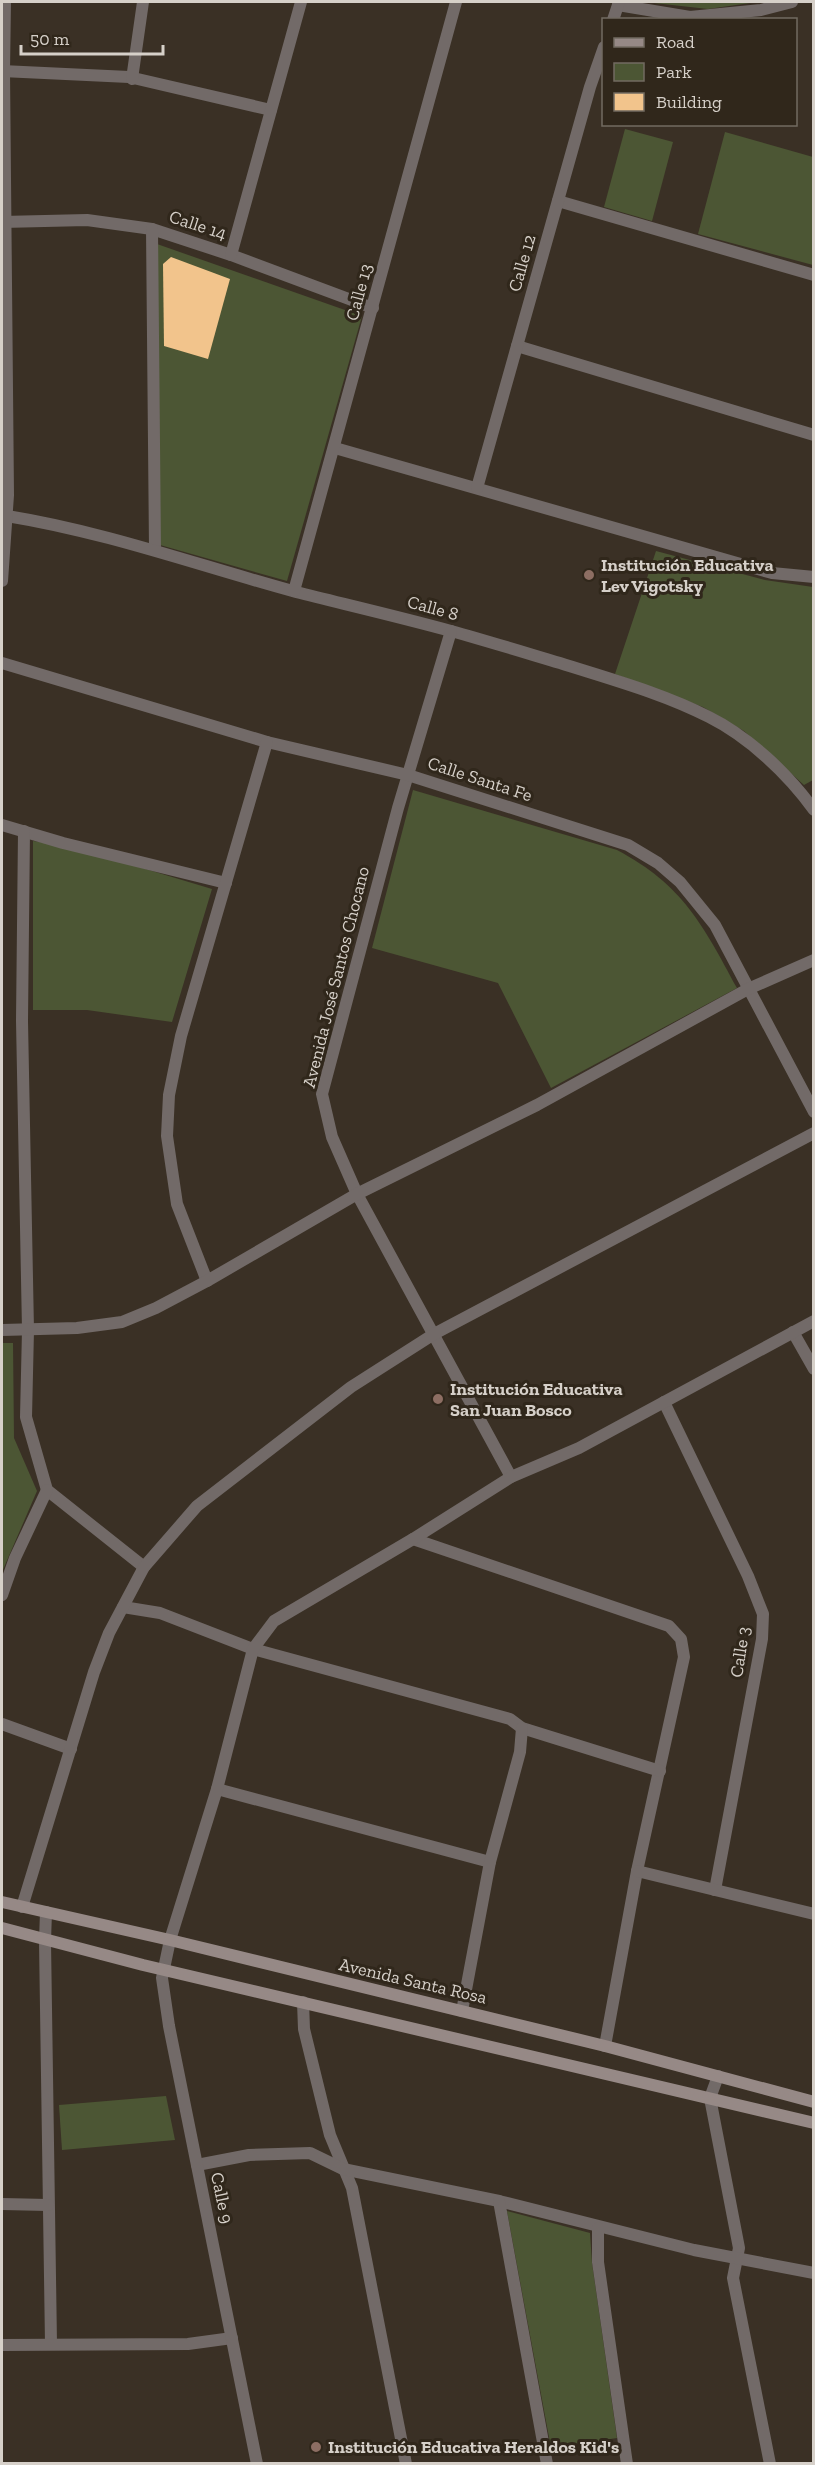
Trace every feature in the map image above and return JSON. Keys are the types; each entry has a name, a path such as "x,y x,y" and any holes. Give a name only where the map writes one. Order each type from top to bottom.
{"street":[{"path":"2,581 7,516 2,71 5,2"},
{"path":"132,79 143,2"},
{"path":"231,255 300,2"},
{"name":"Calle 13","path":"294,591 456,2"},
{"path":"614,18 618,3 690,17 761,10 792,2"},
{"name":"Calle 12","path":"477,488 602,50"},
{"path":"2,71 129,77 271,110"},
{"path":"558,201 813,275"},
{"name":"Calle 14","path":"4,222 87,220 152,229 231,255 373,308"},
{"path":"152,229 155,549"},
{"path":"517,346 813,435"},
{"path":"335,448 772,573 813,577"},
{"name":"Calle 8","path":"7,516 58,524 155,549 294,591 451,631 623,682 711,718 747,743 810,796 813,810"},
{"name":"Avenida José Santos Chocano","path":"451,631 408,775 322,1094 332,1137 357,1194 511,1477"},
{"name":"Calle Santa Fe","path":"2,663 267,742 408,775 628,845 658,863 680,882 715,925 813,1112"},
{"path":"207,1281 177,1204 167,1136 169,1095 182,1036 267,742"},
{"path":"2,825 63,843 226,883"},
{"path":"24,831 22,1021 28,1330 26,1417 47,1490 144,1567"},
{"path":"2,1330 77,1328 122,1322 156,1308 357,1194 537,1105 748,989 813,960"},
{"path":"22,1907 94,1672 109,1633 144,1567 196,1506 351,1387 434,1334 813,1133"},
{"path":"254,1649 274,1621 511,1477 579,1448 813,1321"},
{"path":"793,1332 813,1369"},
{"name":"Calle 3","path":"664,1402 748,1575 764,1614 762,1639 715,1890"},
{"path":"2,1595 15,1558 47,1490"},
{"path":"412,1539 669,1626 681,1639 684,1657 637,1871 605,2046"},
{"path":"123,1607 160,1613 254,1649 510,1719 522,1728 660,1771"},
{"name":"Calle 9","path":"254,1649 217,1789 170,1940 162,1978 169,2026 257,2463"},
{"path":"2,1724 71,1749"},
{"path":"462,2011 489,1862 520,1752 522,1728"},
{"path":"217,1789 489,1862"},
{"path":"637,1871 813,1914"},
{"name":"Avenida Santa Rosa","path":"2,1902 170,1940 605,2046 813,2102"},
{"path":"46,1912 51,2344"},
{"path":"2,1928 45,1941 813,2124"},
{"path":"303,2002 304,2029 330,2134 352,2188 406,2463"},
{"path":"718,2076 711,2098 740,2248 733,2278 770,2463"},
{"path":"197,2165 249,2155 310,2153 343,2169 499,2201 598,2228 736,2259 813,2273"},
{"path":"499,2201 547,2463"},
{"path":"2,2204 48,2205"},
{"path":"598,2228 598,2262 627,2463"},
{"path":"2,2345 188,2344 232,2338"}],"green space":[{"path":"645,2 757,2 708,9"},
{"path":"625,129 673,142 652,221 604,207"},
{"path":"725,132 813,157 813,265 698,234"},
{"path":"157,244 362,316 287,581 160,545"},
{"path":"656,551 765,580 813,587 813,780 804,785 744,731 703,707 615,674"},
{"path":"413,790 617,850 640,863 659,877 689,908 737,988 551,1088 498,983 372,948"},
{"path":"33,841 69,846 212,889 172,1022 87,1010 33,1010"},
{"path":"2,1343 13,1343 14,1438 37,1491 2,1572"},
{"path":"166,2096 175,2140 62,2150 59,2105"},
{"path":"507,2211 590,2233 592,2263 617,2438 551,2448"}],"building":[{"path":"171,257 230,279 208,359 164,346 163,264"}],"place":[{"name":"Institución Educativa Lev Vigotsky","path":"589,575"},
{"name":"Institución Educativa San Juan Bosco","path":"438,1399"},
{"name":"Institución Educativa Heraldos Kid's","path":"316,2447"}]}
